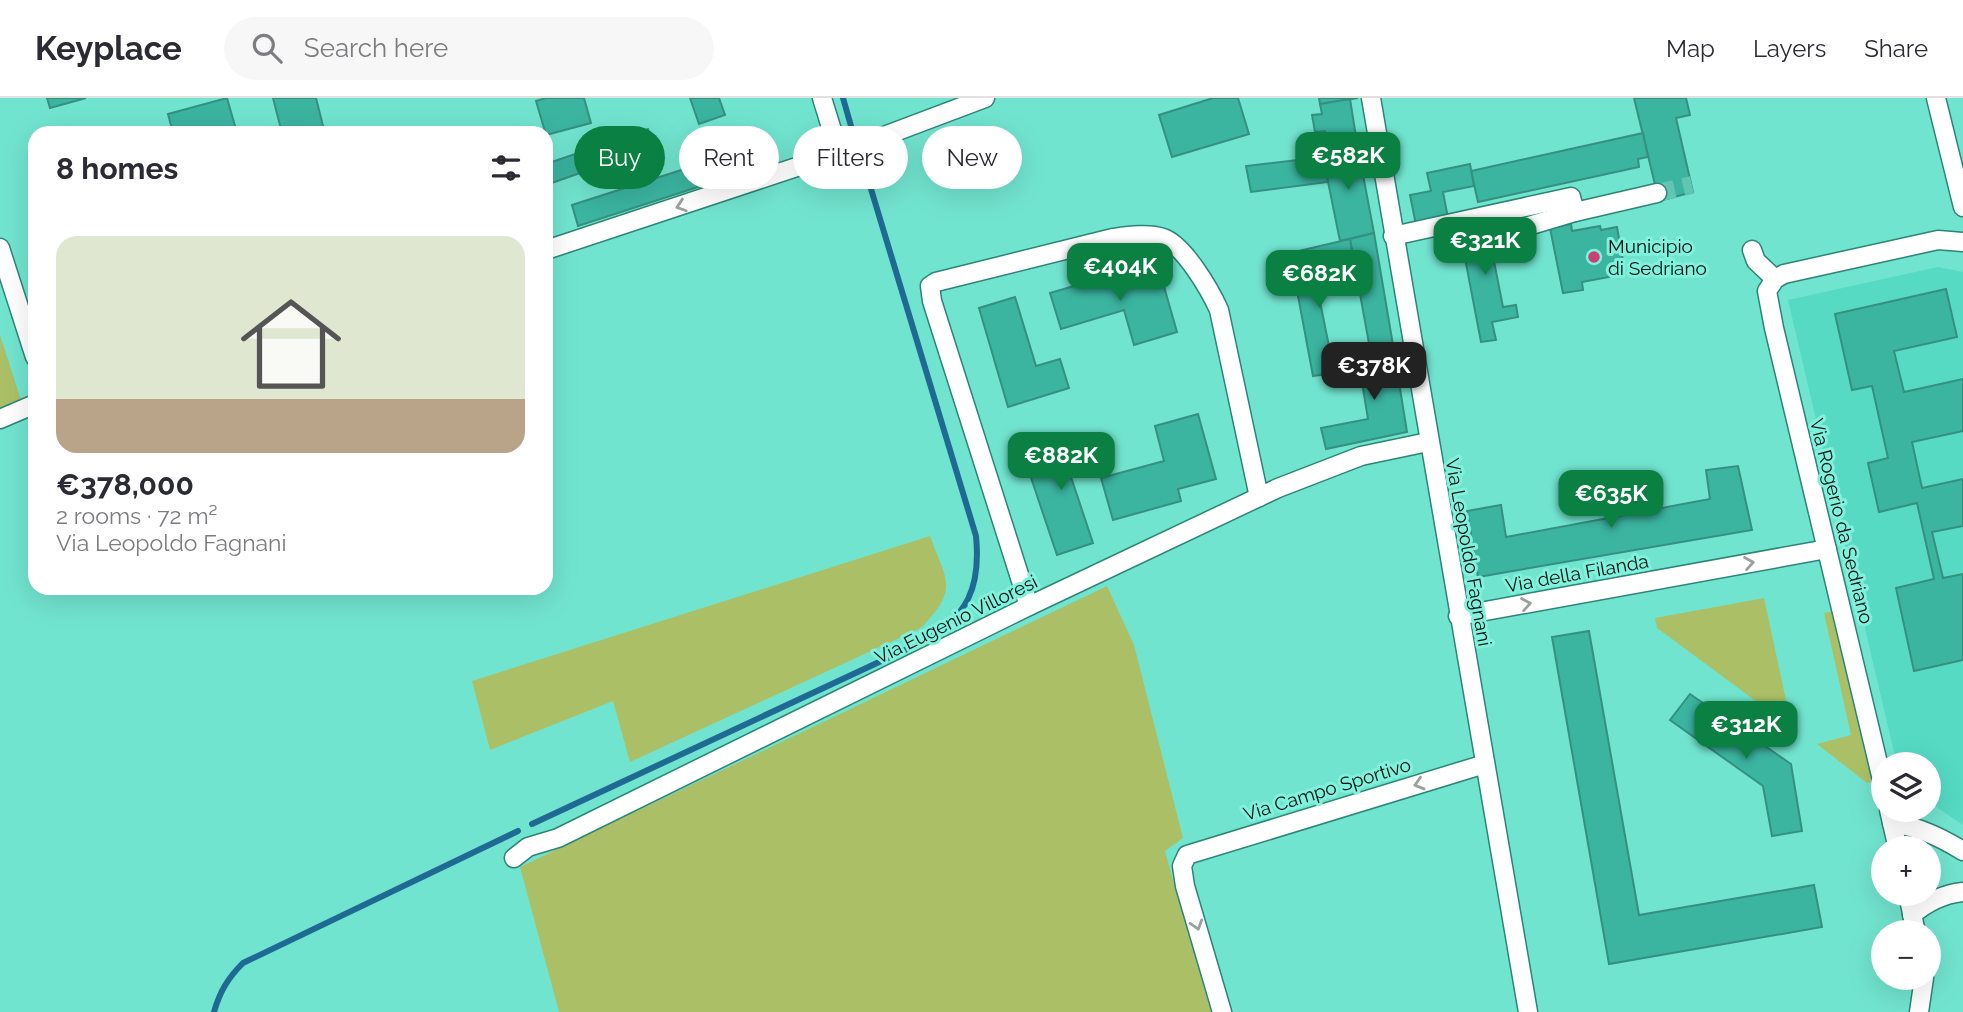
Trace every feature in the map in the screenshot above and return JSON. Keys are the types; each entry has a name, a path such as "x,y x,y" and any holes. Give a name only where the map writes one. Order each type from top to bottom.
{"street":[{"path":"822,98 831,126"},
{"path":"908,127 985,98"},
{"name":"Via Leopoldo Fagnani","path":"1371,98 1528,1012"},
{"path":"1936,98 1963,207"},
{"path":"553,248 793,168"},
{"path":"1525,227 1657,193"},
{"path":"1393,236 1571,197 1575,212"},
{"path":"1029,606 932,301 930,286 936,282 1114,238 1163,238 1177,247 1211,291 1219,310 1259,497"},
{"path":"1752,250 1756,261 1779,277 1938,240 1963,242"},
{"path":"0,248 28,335"},
{"name":"Via Rogerio da Sedriano","path":"1779,277 1767,291 1767,299 1875,752"},
{"path":"0,419 28,407"},
{"name":"Via Eugenio Villoresi","path":"513,858 528,847 558,838 1029,606 1259,497 1361,456 1428,442"},
{"name":"Via della Filanda","path":"1458,616 1827,549"},
{"name":"Via Campo Sportivo","path":"1222,1009 1185,886 1182,866 1184,859 1191,852 1485,764"},
{"path":"1905,822 1940,836 1963,852"},
{"path":"1916,920 1922,906 1938,898 1963,892"},
{"path":"1919,1012 1922,990"}],"shaded area":[{"path":"1938,267 1963,272 1963,825 1941,810 1941,752 1894,752 1788,300"},
{"path":"0,335 21,400 0,409"},
{"path":"930,536 945,575 946,585 941,604 921,628 630,762 613,701 490,750 472,681"},
{"path":"1107,586 1134,645 1183,838 1165,851 1211,1012 559,1012 520,867"},
{"path":"1764,598 1792,728 1657,628 1655,618"},
{"path":"1837,610 1871,752 1871,782 1867,783 1817,744 1851,735 1824,613"}],"building":[{"path":"47,98 86,98 50,108"},
{"path":"227,98 235,126 171,126 168,114"},
{"path":"273,98 316,98 323,126 280,126"},
{"path":"546,98 584,98 591,123 553,133 553,126 543,126 536,101"},
{"path":"690,98 719,98 725,115 699,124"},
{"path":"1213,98 1238,98 1249,134 1172,157 1159,115"},
{"path":"1319,98 1358,98 1320,104"},
{"path":"1634,98 1686,98 1690,115 1676,118 1693,192 1659,201"},
{"path":"1350,99 1357,143 1328,148 1325,131 1315,132 1312,115 1322,114 1320,104"},
{"path":"1643,133 1648,157 1638,159 1639,167 1478,202 1471,171"},
{"path":"1357,143 1374,233 1340,241 1323,157 1330,155 1328,148"},
{"path":"574,154 574,175 553,183 553,162"},
{"path":"1323,157 1328,182 1251,192 1246,166"},
{"path":"1470,164 1474,186 1443,192 1448,218 1416,225 1410,195 1431,191 1427,173"},
{"path":"679,171 679,189 692,189 578,226 572,205 622,189 665,189 665,175"},
{"path":"1498,220 1502,238 1490,241 1503,307 1516,305 1518,317 1492,322 1496,340 1481,342 1459,227"},
{"path":"1571,224 1572,231 1600,226 1601,230 1617,227 1624,267 1608,270 1609,277 1582,282 1583,290 1563,293 1550,228"},
{"path":"1374,233 1393,345 1370,349 1350,239"},
{"path":"1350,239 1352,252 1312,262 1331,356 1357,352 1360,369 1313,376 1290,253"},
{"path":"1157,262 1177,332 1134,345 1124,310 1061,329 1050,293"},
{"path":"1946,289 1957,337 1894,351 1904,392 1963,379 1963,431 1912,442 1922,488 1963,479 1963,526 1932,532 1943,578 1963,574 1963,660 1914,671 1896,588 1934,579 1917,503 1879,512 1868,463 1888,458 1872,386 1852,390 1835,314"},
{"path":"1015,297 1036,366 1060,359 1069,388 1008,407 979,308"},
{"path":"1393,345 1407,432 1326,449 1321,428 1368,419 1357,352"},
{"path":"1198,414 1216,479 1178,489 1181,501 1113,520 1101,478 1164,461 1155,426"},
{"path":"1080,435 1090,467 1070,474 1093,543 1057,555 1023,454"},
{"path":"1738,466 1752,530 1478,577 1467,511 1501,505 1506,537 1710,499 1706,470"},
{"path":"1589,631 1639,915 1814,885 1822,927 1609,964 1552,637"},
{"path":"1690,694 1791,764 1802,831 1772,836 1763,786 1670,720"}],"waterway":[{"path":"843,98 851,126"},
{"path":"532,824 922,642 951,622 968,599 976,571 976,536 871,189"},
{"path":"214,1012 225,985 243,963 518,831"}],"tunnel":[{"path":"1657,193 1692,185"}],"place":[{"name":"Municipio di Sedriano","path":"1594,257"}]}
